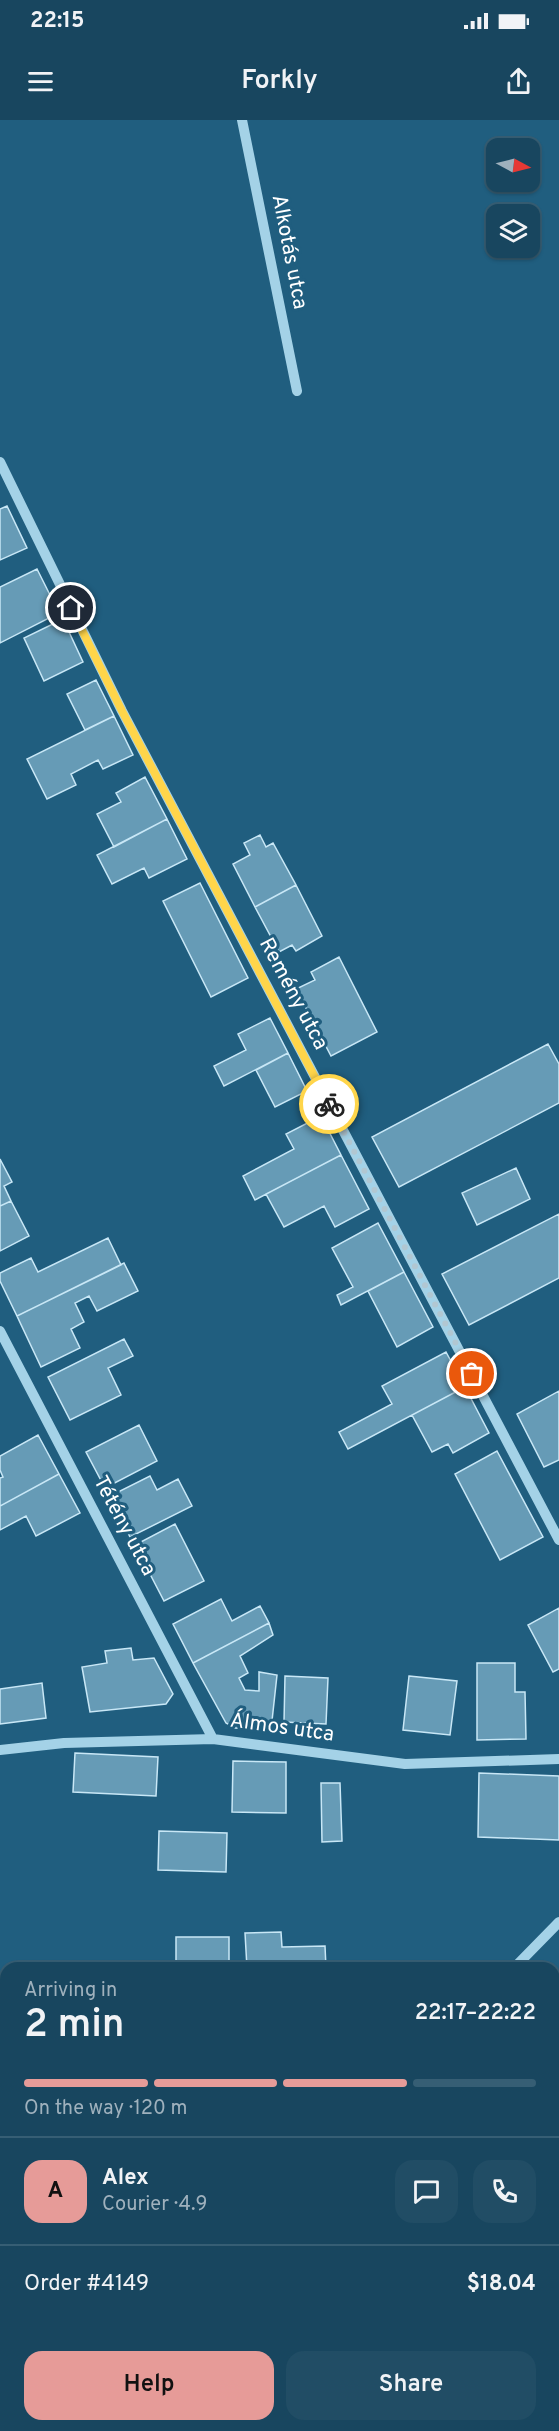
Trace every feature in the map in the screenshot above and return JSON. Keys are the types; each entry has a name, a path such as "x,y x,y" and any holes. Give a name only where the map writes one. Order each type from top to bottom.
{"street":[{"name":"Alkotás utca","path":"242,120 297,391"},
{"name":"Remény utca","path":"0,462 122,711 559,1540"},
{"name":"Tétény utca","path":"0,1331 213,1738"},
{"name":"Álmos utca","path":"0,1750 64,1743 213,1738 405,1764 559,1759"},
{"path":"520,1962 559,1922"}],"building":[{"path":"7,506 27,548 0,560 0,509"},
{"path":"37,569 59,613 0,643 0,587"},
{"path":"63,619 83,662 44,681 24,638"},
{"path":"96,680 114,716 85,730 67,694"},
{"path":"114,716 133,755 103,769 98,760 71,774 76,785 47,799 27,759"},
{"path":"145,777 167,819 114,847 97,814 121,802 116,793"},
{"path":"167,819 187,859 149,878 144,868 112,884 97,855"},
{"path":"260,835 266,847 273,843 296,885 255,907 233,864 250,855 244,843"},
{"path":"200,883 248,978 211,997 163,901"},
{"path":"296,885 322,936 296,951 292,945 279,952 255,907"},
{"path":"339,957 377,1032 331,1056 296,989 315,980 311,972"},
{"path":"270,1018 288,1053 224,1086 214,1066 246,1050 238,1034"},
{"path":"548,1044 559,1064 559,1103 399,1187 372,1137"},
{"path":"288,1053 307,1091 275,1107 256,1070"},
{"path":"321,1116 341,1155 255,1200 243,1176 294,1149 286,1134"},
{"path":"341,1155 369,1209 335,1227 324,1206 284,1227 266,1194"},
{"path":"0,1159 12,1182 4,1186 11,1201 0,1206"},
{"path":"516,1168 530,1199 477,1225 462,1193"},
{"path":"11,1201 29,1236 0,1251 0,1206"},
{"path":"559,1214 559,1278 469,1325 442,1274"},
{"path":"378,1223 404,1272 341,1305 337,1295 353,1287 332,1248"},
{"path":"108,1238 121,1265 17,1316 0,1281 0,1273 31,1258 38,1272"},
{"path":"124,1263 138,1291 97,1311 89,1296 75,1303 84,1322 71,1329 80,1348 41,1367 17,1316"},
{"path":"404,1272 433,1327 397,1347 368,1291"},
{"path":"124,1339 133,1356 108,1368 121,1395 70,1420 48,1377"},
{"path":"446,1352 465,1387 348,1449 339,1432 392,1404 382,1386"},
{"path":"465,1387 489,1433 453,1453 448,1444 432,1452 412,1415"},
{"path":"559,1391 559,1460 544,1467 517,1414"},
{"path":"139,1425 157,1461 105,1488 86,1452"},
{"path":"38,1435 59,1474 0,1506 0,1478 3,1477 0,1470 0,1456"},
{"path":"497,1451 543,1537 500,1560 455,1474"},
{"path":"59,1474 80,1513 36,1536 26,1516 0,1530 0,1506"},
{"path":"150,1476 157,1490 178,1479 192,1506 130,1537 110,1496"},
{"path":"175,1524 204,1581 164,1601 135,1545"},
{"path":"221,1599 232,1621 260,1606 269,1623 193,1663 173,1624"},
{"path":"559,1608 559,1669 553,1672 528,1625"},
{"path":"269,1623 273,1635 240,1656 248,1673 239,1678 245,1690 259,1691 259,1672 277,1675 271,1730 235,1728 226,1723 193,1663"},
{"path":"131,1648 133,1660 154,1658 173,1694 166,1704 90,1712 82,1667 107,1663 105,1651"},
{"path":"477,1663 515,1663 515,1692 525,1692 526,1739 477,1740"},
{"path":"285,1676 328,1678 326,1724 284,1722"},
{"path":"409,1676 457,1681 450,1735 403,1730"},
{"path":"42,1683 46,1718 0,1724 0,1689"},
{"path":"75,1753 158,1757 156,1796 73,1792"},
{"path":"233,1761 286,1762 286,1813 232,1812"},
{"path":"479,1773 559,1776 559,1840 478,1837"},
{"path":"321,1783 340,1783 342,1841 322,1842"},
{"path":"159,1831 227,1833 226,1872 158,1870"},
{"path":"281,1932 282,1947 325,1946 326,1962 247,1962 245,1933"},
{"path":"176,1937 229,1937 229,1962 176,1962"}],"way so far":[{"path":"329,1104 472,1374"}],"route":[{"path":"71,608 122,711 329,1104"}]}
